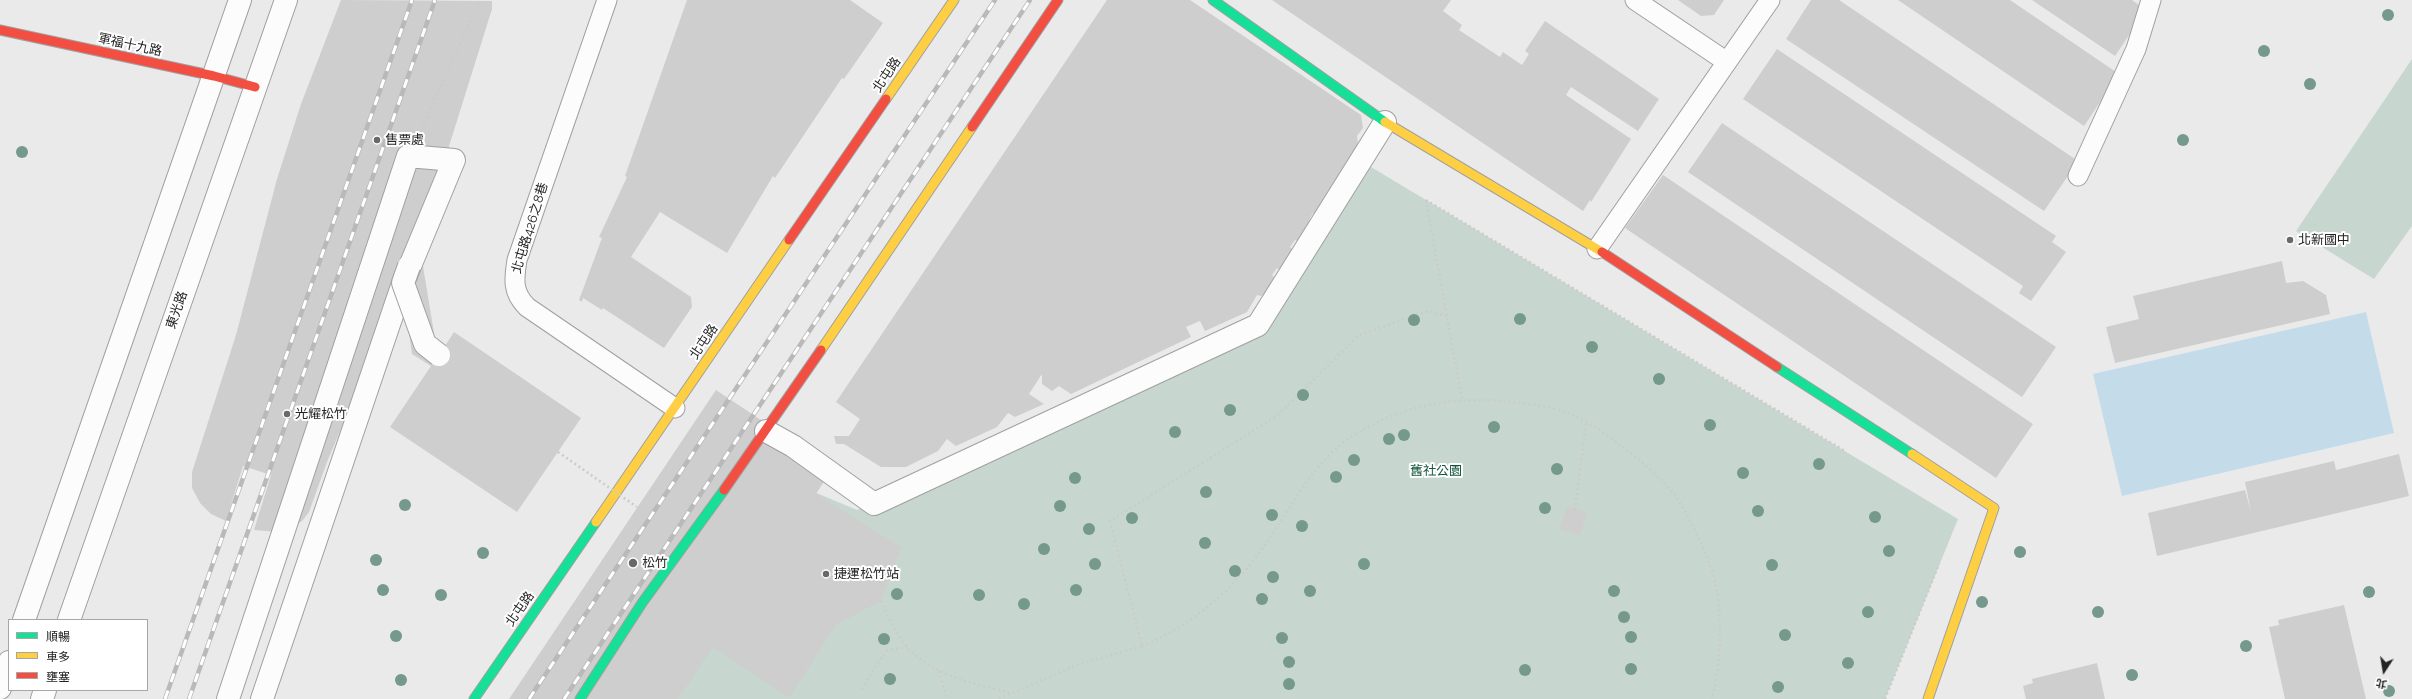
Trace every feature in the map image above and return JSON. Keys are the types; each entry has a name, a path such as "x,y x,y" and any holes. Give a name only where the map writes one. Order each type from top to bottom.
{"main road":[{"name":"北屯路","path":"474,699 954,0"},
{"path":"580,699 642,603 766,431 1058,0"},
{"path":"1213,0 1385,122 1597,249 1994,508 1928,699"},
{"name":"軍福十九路","path":"0,30 214,76 255,87"}],"street":[{"path":"24,619 240,0"},
{"name":"東光路","path":"69,619 286,0"},
{"path":"766,431 793,446 874,504 1258,325 1385,122"},
{"path":"228,699 408,156 454,160 406,274 262,699"},
{"path":"406,274 425,344 439,355"},
{"path":"0,688 8,665"}],"lane":[{"name":"北屯路426之8巷","path":"607,0 517,260 513,284 518,298 527,307 675,408"},
{"path":"1635,0 1727,62"},
{"path":"1597,249 1770,0"},
{"path":"2078,176 2136,49 2152,0"}],"path":[{"path":"1462,400 1426,200 1848,453"},
{"path":"1142,646 1110,521 1277,416 1358,335 1428,311 1447,316"},
{"path":"999,699 1074,666 1142,646 1179,627 1231,586 1275,531 1306,480 1322,461 1350,437 1384,419 1412,408 1462,400 1521,403 1566,412 1606,434 1639,460 1675,496 1699,541 1715,581 1720,624 1712,699"},
{"path":"1575,510 1586,423"},
{"path":"558,452 637,507"},
{"path":"1884,699 1940,562"},
{"path":"881,601 907,647 938,670 958,679 1012,693"},
{"path":"862,689 876,664 888,650 907,647"},
{"path":"938,670 946,699"}],"green space":[{"path":"2412,59 2412,226 2374,279 2296,231"},
{"name":"舊社公園","path":"1371,167 1958,519 1885,699 638,699 769,473 857,510 1261,326"}],"water":[{"path":"2366,312 2394,433 2122,496 2093,374"}],"building":[{"path":"341,0 492,1 492,9 419,242 435,339 445,346 454,332 581,418 517,512 390,427 431,366 412,354 402,284 327,462 309,512 303,520 293,528 278,532 254,530 271,475 243,466 226,521 211,514 200,503 192,488 192,472 236,335 277,179 301,104"},
{"path":"687,0 850,0 883,23 844,79 842,78 775,178 773,176 727,253 660,212 631,257 691,297 692,307 664,348 603,308 602,310 583,298 582,302 579,300 602,238 599,237 627,177 625,176"},
{"path":"1107,0 1190,0 1361,115 1363,128 1357,136 1359,152 1340,182 1329,189 1327,193 1330,195 1315,215 1313,213 1309,220 1312,222 1299,242 1295,240 1290,247 1292,249 1290,258 1280,270 1277,268 1272,275 1274,277 1270,288 1262,296 1257,295 1247,312 1205,331 1200,321 1186,327 1191,337 1071,394 1059,386 1052,391 1042,384 1042,374 1029,394 1044,404 1015,417 1008,413 997,427 956,446 947,439 938,451 906,467 881,467 844,444 836,444 834,436 849,436 860,419 836,402"},
{"path":"1272,0 1451,0 1443,11 1462,25 1459,30 1500,57 1503,52 1522,65 1529,54 1525,51 1545,21 1659,99 1638,131 1571,87 1566,95 1631,139 1591,202 1590,200 1583,211"},
{"path":"1678,0 1724,0 1714,15 1701,16"},
{"path":"1811,0 1839,0 2078,161 2044,211 1786,39"},
{"path":"1898,0 2010,0 2119,74 2084,126"},
{"path":"2032,0 2132,0 2146,10 2115,56"},
{"path":"1777,49 2056,236 2052,242 2066,252 2031,301 2019,293 2023,286 1743,99"},
{"path":"1722,123 2056,347 2022,397 1688,172"},
{"path":"1663,175 2033,424 1996,478 1625,228"},
{"path":"2282,261 2286,283 2303,281 2326,295 2330,314 2115,363 2106,327 2139,319 2133,296"},
{"name":"松竹","path":"716,390 833,468 816,494 901,547 881,601 836,625 789,698 713,647 678,699 509,699"},
{"path":"2399,454 2409,496 2157,556 2148,513 2245,490 2251,512 2245,482 2334,461 2336,470"},
{"path":"1567,506 1587,513 1580,535 1560,529"},
{"path":"2344,605 2366,699 2285,699 2269,627 2279,625 2278,620"},
{"path":"2097,663 2105,699 2026,699 2023,686 2033,683 2032,679"}],"railway":[{"path":"165,699 412,0"},
{"path":"189,699 435,0"},
{"path":"529,699 995,0"},
{"path":"564,699 1030,0"}],"traffic: fast":[{"path":"1213,0 1385,122"},
{"path":"1777,367 1912,454"},
{"path":"580,699 642,603 724,490"},
{"path":"474,699 596,522"}],"traffic: slow":[{"path":"886,99 954,0"},
{"path":"1385,122 1602,252"},
{"path":"821,350 972,127"},
{"path":"596,522 789,240"},
{"path":"1912,454 1994,508 1928,699"}],"traffic: jam":[{"path":"972,127 1058,0"},
{"path":"0,30 214,76 255,87"},
{"path":"789,240 886,99"},
{"path":"1602,252 1777,367"},
{"path":"724,490 821,350"}],"place":[{"name":"售票處","path":"377,140"},
{"name":"北新國中","path":"2290,240"},
{"name":"光耀松竹","path":"287,414"},
{"name":"松竹","path":"633,563"},
{"name":"捷運松竹站","path":"826,574"}]}
